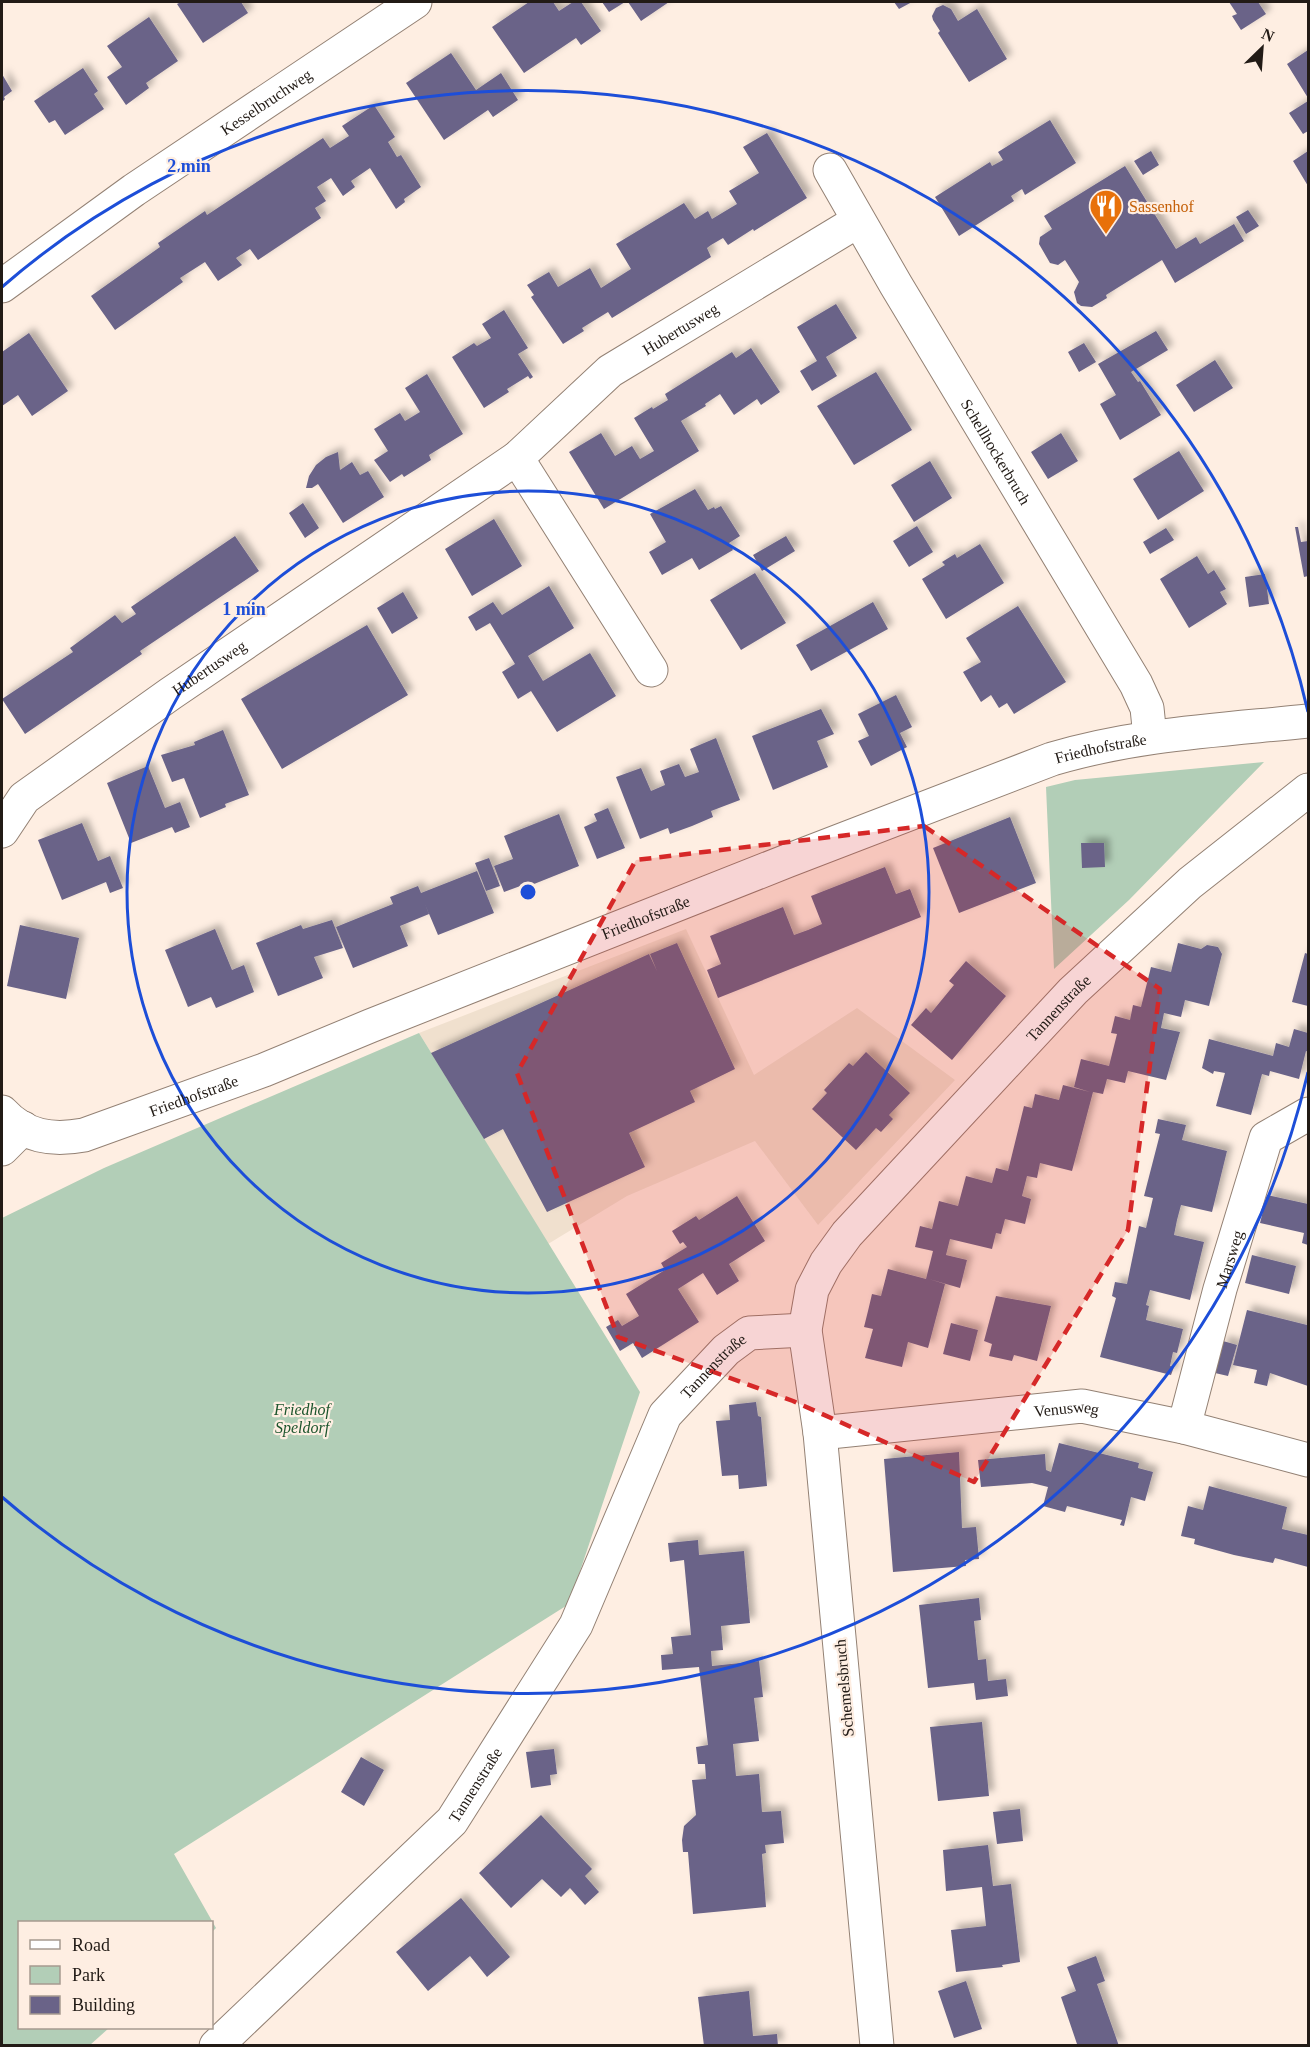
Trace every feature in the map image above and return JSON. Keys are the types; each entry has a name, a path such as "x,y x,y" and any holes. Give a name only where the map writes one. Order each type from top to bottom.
{"street":[{"name":"Kesselbruchweg","path":"2,286 134,190 415,2"},
{"name":"Schellhockerbruch","path":"830,170 858,221 1136,684 1147,708 1150,737"},
{"name":"Hubertusweg","path":"2,831 24,798 170,694 517,458 610,371 858,221"},
{"path":"517,458 651,669"},
{"name":"Friedhofstraße","path":"9,1130 43,1138 62,1139 84,1136 264,1070 655,913 1052,759 1094,746 1150,737 1308,721"},
{"name":"Tannenstraße","path":"216,2046 452,1821 576,1625 665,1414 726,1350 749,1333 805,1330 812,1290 826,1263 847,1234 1073,991 1190,883 1308,790"},
{"name":"Marsweg","path":"1184,1427 1220,1288 1266,1138 1308,1114"},
{"name":"Schemelsbruch","path":"805,1330 820,1433 878,2046"},
{"name":"Venusweg","path":"820,1433 1082,1406 1184,1427 1308,1460"}],"highlighted area":[{"path":"924,826 1160,989 1128,1230 974,1482 793,1401 618,1337 517,1073 636,860"}],"shaded area":[{"path":"686,929 754,1075 857,1008 955,1080 818,1225 755,1141 627,1196 548,1244 419,1033"}],"green space":[{"path":"1264,762 1129,900 1054,969 1046,787 1075,780"},
{"name":"Friedhof Speldorf","path":"419,1033 640,1392 569,1604 174,1854 212,1921 18,1921 18,2029 108,2029 90,2045 2,2046 2,1218 104,1168"}],"building":[{"path":"181,2 241,2 248,13 203,43 177,4"},
{"path":"529,2 553,2 559,11 573,2 581,2 601,31 581,45 576,38 524,73 492,27"},
{"path":"602,2 625,2 609,12"},
{"path":"628,2 669,2 641,21"},
{"path":"894,2 912,2 899,9"},
{"path":"1229,2 1258,2 1266,14 1241,30 1232,16 1237,14"},
{"path":"943,5 951,9 958,21 977,9 1007,59 969,82 938,33 940,31 933,20 932,16 936,8"},
{"path":"149,17 178,61 146,83 149,88 126,105 107,77 122,67 107,46"},
{"path":"1308,50 1308,98 1287,64"},
{"path":"451,53 476,90 501,73 518,100 493,117 488,110 444,140 406,83"},
{"path":"83,68 98,91 94,94 104,109 65,135 55,120 49,123 34,101"},
{"path":"2,74 12,91 4,97 2,102"},
{"path":"1308,101 1308,131 1303,134 1289,113"},
{"path":"374,105 395,137 388,142 397,157 401,155 421,187 404,199 405,202 396,209 370,168 351,181 355,187 343,196 331,178 317,187 326,201 315,208 321,218 258,260 250,249 236,258 242,265 218,281 205,262 180,278 183,282 115,330 91,296 160,247 158,243 205,211 207,215 323,138 330,148 349,136 342,126"},
{"path":"1050,120 1076,163 1025,195 1022,189 1011,196 1014,201 959,236 935,197 990,162 992,166 1003,160 998,152"},
{"path":"767,133 807,198 728,245 723,238 711,245 707,248 711,257 612,318 608,312 582,328 584,331 563,344 531,297 534,295 527,285 549,272 558,287 590,268 601,288 631,269 616,244 684,203 695,219 708,211 712,219 737,204 729,191 759,173 743,147"},
{"path":"1151,151 1159,165 1143,175 1134,161"},
{"path":"1308,151 1308,186 1293,161"},
{"name":"Sassenhof","path":"1125,166 1176,249 1196,237 1200,244 1234,224 1244,241 1175,283 1162,260 1106,295 1107,298 1092,307 1081,306 1077,303 1074,292 1079,282 1065,260 1058,265 1050,263 1039,244 1040,237 1052,229 1044,216"},
{"path":"1248,210 1259,226 1246,234 1236,217"},
{"path":"836,304 857,338 826,357 837,376 812,391 800,371 817,361 797,327"},
{"path":"504,310 528,348 518,354 533,377 530,379 528,376 507,389 509,392 484,408 452,357 474,343 477,346 491,338 482,324"},
{"path":"1156,331 1168,350 1131,372 1138,382 1140,381 1161,415 1120,440 1100,404 1116,395 1098,364"},
{"path":"29,333 68,391 32,416 18,395 2,406 2,352"},
{"path":"1084,343 1096,362 1079,372 1068,352"},
{"path":"751,348 780,392 761,405 757,399 734,415 720,394 705,404 706,406 681,421 699,451 604,509 569,452 601,433 615,456 632,446 640,459 654,451 634,418 668,400 665,394 732,352 736,358"},
{"path":"1215,360 1233,388 1194,412 1176,385"},
{"path":"876,372 912,430 854,465 817,406"},
{"path":"427,374 463,434 429,455 431,460 404,477 402,474 390,482 374,460 388,451 374,429 400,413 405,421 420,412 405,388"},
{"path":"1061,433 1078,461 1048,479 1031,452"},
{"path":"1179,451 1204,491 1158,520 1133,479"},
{"path":"338,452 340,470 352,462 360,475 368,471 384,497 343,523 318,484 312,488 306,488 309,476 316,465 326,457"},
{"path":"930,461 952,498 914,522 891,485"},
{"path":"695,489 708,510 721,506 740,536 729,543 733,550 699,570 692,558 662,575 649,552 666,542 650,514"},
{"path":"303,503 319,528 305,538 289,513"},
{"path":"494,519 522,566 472,596 445,549"},
{"path":"917,526 933,552 909,567 893,541"},
{"path":"1295,527 1298,527 1301,542 1308,541 1308,576 1304,577"},
{"path":"1166,528 1174,540 1150,554 1143,542"},
{"path":"235,536 259,571 140,651 142,654 25,734 2,699 73,652 70,648 115,615 122,623 136,614 131,607"},
{"path":"786,536 795,551 762,571 753,555"},
{"path":"980,544 1004,583 946,619 922,579 945,565 942,562 955,554 957,558"},
{"path":"1197,556 1208,574 1214,570 1226,589 1220,592 1227,604 1189,628 1160,579"},
{"path":"755,573 786,623 741,650 710,600"},
{"path":"1265,574 1269,604 1249,607 1245,577"},
{"path":"549,586 574,628 528,656 543,681 590,653 616,696 557,732 531,691 518,699 502,672 515,664 490,623 476,631 468,617 493,602 502,615"},
{"path":"403,592 418,618 392,634 377,608"},
{"path":"873,602 888,629 811,671 796,645"},
{"path":"1018,606 1066,682 1014,714 1007,703 999,708 991,695 981,702 963,672 981,662 966,638"},
{"path":"367,625 408,695 282,769 241,699"},
{"path":"896,695 912,727 900,733 907,747 871,766 858,741 869,736 858,714"},
{"path":"821,709 834,734 817,741 828,767 773,790 752,736"},
{"path":"223,730 249,795 225,804 226,807 200,818 184,778 172,782 161,755 195,745 194,742"},
{"path":"716,738 740,800 711,811 713,817 692,826 670,834 668,828 640,839 616,777 641,768 651,791 665,785 660,771 679,764 685,777 699,772 690,749"},
{"path":"148,766 165,808 180,802 190,827 175,833 172,827 131,843 107,783"},
{"path":"608,808 625,848 597,859 584,827 597,821 594,814"},
{"path":"559,814 579,866 524,888 523,885 504,892 494,866 513,859 504,836"},
{"path":"1010,817 1036,883 959,913 933,848"},
{"path":"82,823 98,861 110,856 123,888 110,893 106,882 62,900 38,840"},
{"path":"1081,843 1104,843 1105,867 1082,868"},
{"path":"489,858 500,886 486,891 475,863"},
{"path":"885,867 896,894 910,889 921,917 718,998 707,970 721,964 710,936 783,907 794,935 808,930 822,924 811,896"},
{"path":"477,871 494,913 438,935 424,902 429,914 400,926 408,946 353,968 336,927 393,904 390,897 418,886 421,893"},
{"path":"332,920 343,948 314,957 323,978 278,996 256,943 301,925 303,929"},
{"path":"20,925 79,938 66,999 7,986"},
{"path":"215,929 232,970 244,965 254,992 216,1008 211,997 188,1007 165,950"},
{"path":"677,943 735,1069 690,1091 695,1102 629,1133 645,1167 547,1212 503,1129 484,1139 431,1053 649,954 657,971 650,954"},
{"path":"1178,943 1201,949 1207,945 1218,947 1222,954 1209,1006 1185,1000 1181,1017 1164,1013 1161,1028 1180,1032 1166,1080 1128,1071 1125,1083 1107,1079 1103,1094 1093,1092 1072,1171 1040,1163 1037,1178 1027,1176 1022,1196 1031,1199 1025,1224 1005,1219 1001,1234 996,1233 992,1249 950,1239 946,1255 967,1260 960,1288 929,1279 945,1284 928,1348 908,1342 902,1367 865,1358 873,1329 864,1327 872,1294 881,1296 888,1269 926,1279 933,1251 915,1247 920,1226 932,1229 939,1201 958,1206 966,1176 992,1183 996,1168 1008,1171 1024,1106 1032,1108 1035,1094 1059,1100 1063,1085 1090,1092 1074,1087 1081,1059 1109,1066 1117,1034 1111,1033 1115,1016 1130,1020 1133,1005 1141,1007 1151,967 1171,972"},
{"path":"1305,953 1308,954 1308,1006 1292,1002"},
{"path":"966,961 1006,996 952,1060 911,1025 926,1008 931,1013 954,985 949,981"},
{"path":"1294,1029 1308,1033 1308,1052 1306,1051 1299,1079 1270,1071 1269,1076 1262,1074 1251,1115 1216,1106 1225,1073 1214,1071 1213,1074 1202,1068 1209,1039 1273,1056 1276,1043 1289,1047"},
{"path":"866,1052 910,1093 889,1115 893,1119 881,1132 876,1128 856,1150 812,1109 827,1093 824,1090 849,1063 853,1066"},
{"path":"1158,1119 1186,1125 1182,1140 1227,1151 1212,1212 1181,1205 1177,1220 1174,1235 1204,1242 1190,1300 1150,1290 1146,1305 1149,1306 1146,1320 1183,1329 1177,1353 1173,1352 1170,1366 1174,1367 1171,1375 1100,1357 1116,1298 1112,1296 1115,1282 1127,1284 1139,1226 1146,1228 1153,1198 1144,1196 1160,1134 1155,1133"},
{"path":"1267,1195 1308,1204 1308,1245 1302,1243 1304,1233 1260,1223"},
{"path":"737,1196 765,1241 729,1264 739,1281 717,1295 703,1273 678,1289 699,1322 642,1358 633,1343 620,1351 606,1327 618,1320 622,1326 639,1316 626,1294 665,1270 661,1263 687,1247 683,1242 680,1244 672,1231 696,1216 699,1220"},
{"path":"1252,1255 1296,1266 1289,1294 1245,1283"},
{"path":"996,1296 1051,1306 1037,1361 1014,1355 1012,1361 989,1356 992,1344 984,1341"},
{"path":"1247,1310 1307,1325 1308,1386 1270,1373 1267,1386 1254,1383 1257,1370 1233,1365"},
{"path":"951,1323 978,1330 970,1361 943,1354"},
{"path":"1223,1341 1237,1345 1228,1376 1215,1373"},
{"path":"756,1402 758,1416 761,1417 767,1486 739,1489 738,1475 722,1476 716,1421 730,1420 729,1405"},
{"path":"1059,1443 1139,1463 1138,1468 1153,1472 1145,1501 1131,1497 1124,1526 1120,1525 1122,1520 1067,1506 1065,1512 1043,1506 1048,1487 1032,1483 981,1487 978,1460 1045,1454 1046,1470 1051,1472"},
{"path":"959,1452 962,1528 976,1527 979,1559 965,1560 966,1566 893,1572 884,1459"},
{"path":"1209,1486 1287,1507 1282,1529 1308,1535 1308,1567 1275,1558 1273,1563 1234,1555 1194,1544 1195,1539 1181,1536 1188,1506 1203,1510"},
{"path":"698,1540 699,1555 744,1551 750,1623 721,1626 723,1650 711,1651 712,1666 759,1661 763,1697 754,1698 759,1741 733,1744 736,1776 759,1774 762,1812 781,1811 784,1843 765,1845 766,1853 762,1854 766,1907 693,1914 688,1852 683,1852 682,1840 684,1826 696,1815 692,1780 706,1779 705,1764 698,1764 696,1747 708,1745 699,1667 662,1670 661,1655 673,1654 671,1637 691,1635 684,1560 670,1562 668,1543"},
{"path":"979,1598 981,1620 974,1621 978,1660 986,1659 988,1681 1006,1679 1008,1696 976,1700 974,1683 928,1688 919,1605"},
{"path":"982,1722 989,1796 938,1801 930,1727"},
{"path":"554,1749 557,1774 550,1775 551,1785 531,1788 526,1752"},
{"path":"361,1757 384,1770 364,1806 341,1792"},
{"path":"1020,1809 1023,1841 997,1844 993,1812"},
{"path":"541,1815 592,1869 585,1876 599,1892 585,1905 570,1888 561,1897 542,1879 511,1908 479,1873"},
{"path":"988,1845 993,1886 1011,1884 1020,1962 1002,1965 1003,1967 956,1972 951,1930 986,1926 982,1887 946,1891 943,1850"},
{"path":"461,1898 510,1957 487,1977 470,1956 428,1991 396,1952"},
{"path":"1096,1956 1105,1981 1097,1984 1119,2046 1073,2046 1077,2044 1061,1997 1076,1991 1067,1967"},
{"path":"966,1981 982,2029 954,2038 938,1991"},
{"path":"749,1991 753,2036 777,2034 778,2046 704,2046 698,1997"}],"place":[{"name":"Sassenhof","path":"1106,235"}]}
